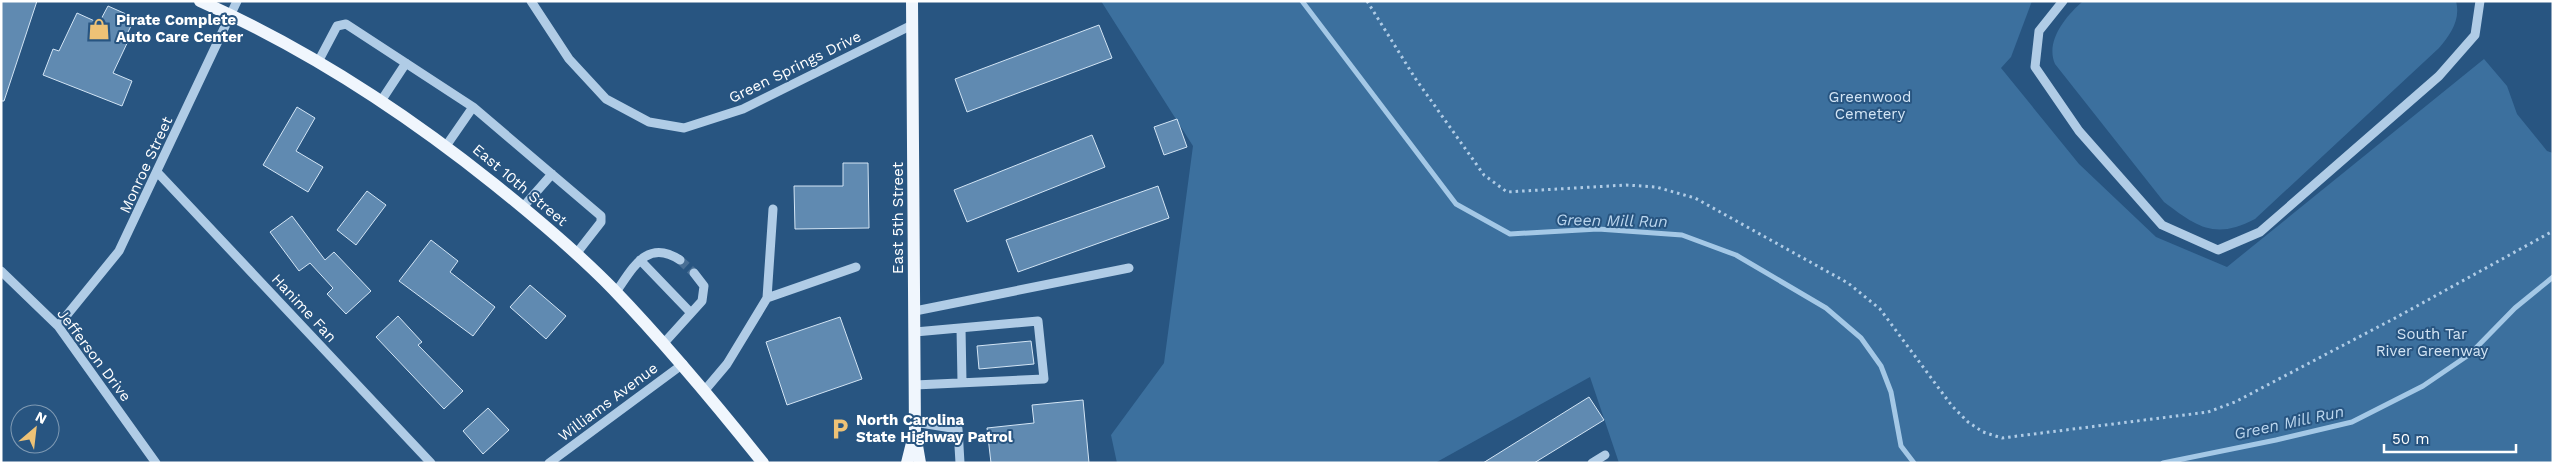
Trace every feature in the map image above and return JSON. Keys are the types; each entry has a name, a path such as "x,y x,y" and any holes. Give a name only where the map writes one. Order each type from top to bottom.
{"main road":[{"name":"East 10th Street","path":"200,1 231,15 318,62 381,101 446,146 523,207 616,292 664,343 705,390 763,463"},
{"name":"East 5th Street","path":"912,1 915,428 920,463"},
{"name":"East 5th Street","path":"907,463 915,428"}],"street":[{"name":"Monroe Street","path":"58,326 120,251 237,1"},
{"name":"Green Springs Drive","path":"531,1 569,58 606,99 649,122 684,128 743,109 912,25"},
{"path":"2063,1 2039,31 2035,67 2079,130 2162,225 2218,250 2260,232 2439,76 2475,35 2480,1"},
{"path":"318,62 337,26 346,24 473,107 601,216 601,222 576,254"},
{"path":"381,101 406,63"},
{"path":"446,146 473,107"},
{"name":"Hanime Fan","path":"158,173 430,463"},
{"path":"523,207 552,174"},
{"path":"705,390 727,364 766,298 773,209"},
{"path":"616,292 640,260 656,251 680,260"},
{"path":"640,260 691,314"},
{"path":"766,298 856,267"},
{"path":"915,311 1129,268"},
{"name":"Jefferson Drive","path":"1,271 18,285 58,326 156,463"},
{"path":"664,343 702,301 704,286 694,273"},
{"path":"915,332 1038,321 1044,379 915,385"},
{"path":"961,328 962,382"},
{"name":"Williams Avenue","path":"549,463 683,364"},
{"path":"915,428 958,429 960,463"},
{"path":"1592,463 1605,455"}],"path":[{"path":"1367,1 1415,78 1484,175 1507,192 1626,185 1656,187 1695,198 1848,283 1880,309 1952,406 1968,422 1983,432 2002,438 2208,412 2235,402 2398,317 2553,231"}],"green space":[{"path":"1101,1 2032,1 2011,57 2001,68 2079,164 2156,237 2227,267 2484,59 2507,86 2517,114 2547,151 2553,153 2553,463 1619,463 1590,377 1435,463 1117,463 1111,435 1164,363 1193,146"},
{"path":"2083,1 2456,1 2457,15 2454,27 2439,48 2255,219 2229,229 2217,229 2197,224 2164,202 2055,64 2053,47 2055,38 2064,21"}],"building":[{"path":"1,1 37,1 4,101 1,101"},
{"path":"108,6 135,18 126,36 130,37 113,73 132,81 122,106 43,75 53,49 59,51 77,13 99,23"},
{"path":"1099,25 1112,58 967,112 955,79"},
{"path":"297,107 315,118 296,151 323,167 308,192 263,165"},
{"path":"1177,119 1187,147 1164,155 1154,127"},
{"path":"1092,135 1105,167 967,222 954,190"},
{"path":"843,163 868,163 869,228 795,229 794,186 843,186"},
{"path":"1158,186 1169,218 1018,272 1006,240"},
{"path":"367,191 386,205 356,245 337,230"},
{"path":"292,216 325,260 334,252 371,291 346,314 327,294 333,288 310,263 299,271 270,232"},
{"path":"431,240 458,261 450,272 495,307 473,336 399,281"},
{"path":"530,285 566,316 546,339 510,307"},
{"path":"398,316 422,342 418,345 463,391 444,409 376,337"},
{"path":"840,317 862,379 787,405 766,342"},
{"path":"1031,341 1034,364 979,369 977,346"},
{"path":"1589,397 1604,420 1534,463 1483,463"},
{"path":"1083,400 1089,463 991,463 987,428 1034,423 1032,405"},
{"path":"488,408 509,430 483,454 463,431"}],"waterway":[{"name":"Green Mill Run","path":"1302,1 1456,204 1510,234 1598,229 1682,235 1736,255 1826,308 1861,338 1881,366 1891,392 1901,446 1914,463"},
{"name":"Green Mill Run","path":"2163,463 2352,422 2423,386 2470,354 2515,308 2553,277"}],"tunnel":[{"path":"680,260 694,273"}],"place":[{"name":"Pirate Complete Auto Care Center","path":"99,29"},
{"name":"North Carolina State Highway Patrol","path":"840,429"}],"park label":[{"name":"Greenwood Cemetery","path":"1870,106"},
{"name":"South Tar River Greenway","path":"2432,342"}]}
